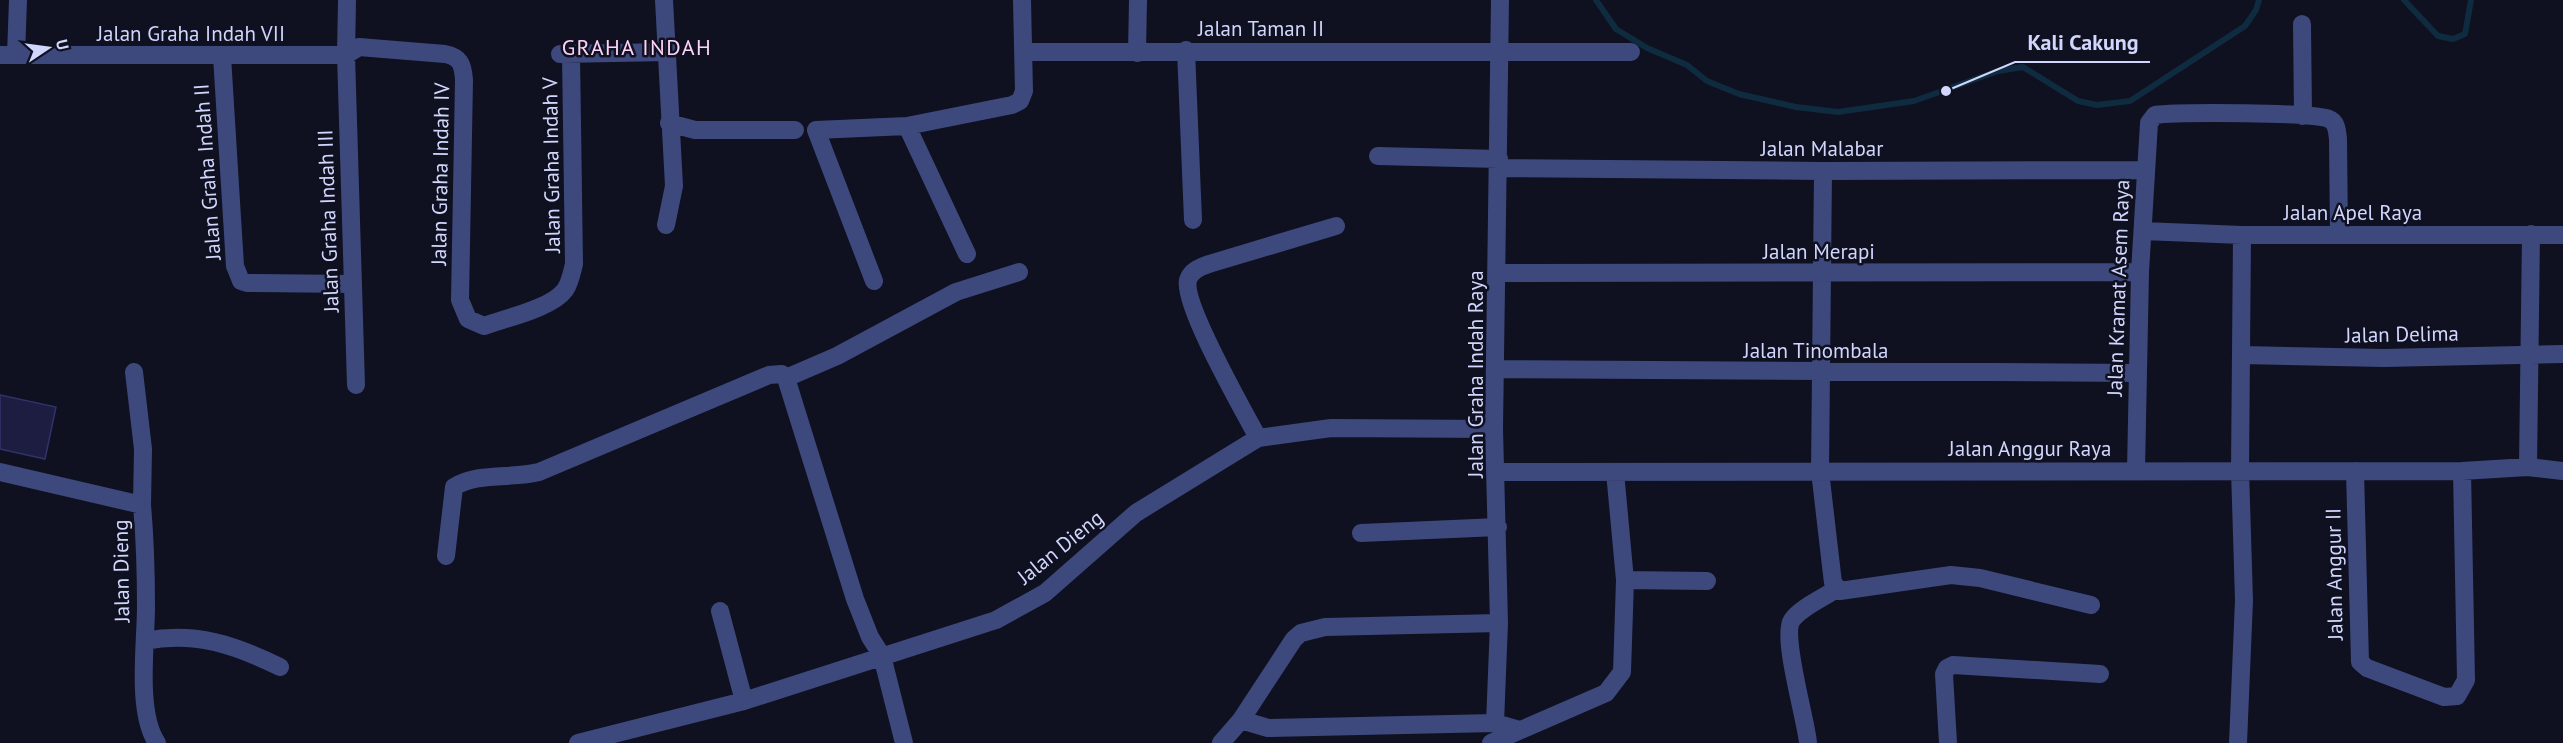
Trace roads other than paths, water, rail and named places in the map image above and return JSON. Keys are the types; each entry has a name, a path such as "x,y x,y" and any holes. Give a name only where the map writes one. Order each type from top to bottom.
{"street":[{"path":"8,55 18,0"},
{"name":"Jalan Graha Indah III","path":"347,0 346,55 356,385"},
{"path":"664,0 674,186 666,225"},
{"path":"874,281 816,130 907,126 1012,105 1020,101 1023,91 1024,52 1022,0"},
{"path":"1137,53 1138,0"},
{"name":"Jalan Graha Indah Raya","path":"1495,723 1499,623 1494,429 1498,273 1500,0"},
{"path":"2302,24 2303,116 2329,119 2336,126 2339,235"},
{"name":"Jalan Graha Indah IV","path":"346,55 359,47 445,54 455,56 461,63 464,80 460,300"},
{"path":"1186,50 1193,220"},
{"name":"Jalan Taman II","path":"1024,52 1137,53 1186,50 1631,52"},
{"name":"Jalan Graha Indah V","path":"460,300 468,319 484,326 552,302 565,290 570,280 574,264 565,54 667,52"},
{"name":"Jalan Graha Indah VII","path":"8,55 346,55"},
{"name":"Jalan Graha Indah II","path":"222,56 234,266 237,274 246,283 352,284"},
{"name":"Jalan Kramat Asem Raya","path":"2136,470 2140,272 2149,123 2156,115 2161,114 2303,116"},
{"path":"669,123 695,130 795,130"},
{"path":"907,126 968,254"},
{"name":"Jalan Malabar","path":"1378,156 1499,164 1822,171 2145,170"},
{"path":"1822,171 1820,471 1833,583 1840,591 1951,574 1980,578 2091,605"},
{"path":"1258,438 1210,348 1187,288 1188,278 1195,270 1209,264 1336,226"},
{"name":"Jalan Apel Raya","path":"2143,231 2242,235 2563,235"},
{"path":"2528,467 2531,234"},
{"path":"2238,743 2244,600 2240,470 2242,235"},
{"path":"786,378 837,356 956,292 1019,272"},
{"name":"Jalan Merapi","path":"1498,273 2140,272"},
{"name":"Jalan Delima","path":"2242,355 2384,358 2563,354"},
{"name":"Jalan Tinombala","path":"1495,369 2137,373"},
{"path":"134,372 143,449 142,505"},
{"path":"446,556 451,498 454,487 464,480 525,476 539,472 776,373 786,378 855,599 870,637 882,656 904,743"},
{"name":"Jalan Dieng","path":"578,743 744,701 996,620 1045,593 1136,513 1258,438 1331,428 1494,429"},
{"name":"Jalan Anggur Raya","path":"1496,472 2462,471 2528,467 2563,471"},
{"name":"Jalan Anggur II","path":"2355,471 2360,662 2367,668 2444,697 2457,696 2466,680 2462,471"},
{"name":"Jalan Dieng","path":"0,472 142,505 145,535 146,704 148,725 155,743"},
{"path":"1491,743 1523,736 1606,693 1622,672 1625,580 1615,472"},
{"path":"1361,533 1498,527"},
{"path":"1625,580 1707,581"},
{"path":"1808,743 1804,713 1794,675 1789,630 1792,620 1800,613 1838,588"},
{"path":"720,611 744,701"},
{"path":"1221,743 1241,720 1294,639 1301,633 1324,627 1499,623"},
{"path":"145,642 178,636 211,640 245,650 280,667"},
{"path":"1948,743 1944,674 1947,668 1953,665 2100,674"},
{"path":"1241,720 1268,728 1495,723 1523,736"}],"waterway":[{"path":"1596,0 1616,29 1647,48 1687,65 1707,81 1739,94 1796,107 1838,112 1914,101 1998,71 2023,67 2078,101 2097,105 2130,101 2245,26 2256,10 2259,0"},
{"path":"2404,0 2438,36 2453,39 2465,34 2471,0"}],"place":[{"name":"Kali Cakung","path":"1946,91"}],"district":[{"name":"GRAHA INDAH","path":"637,47"}]}
